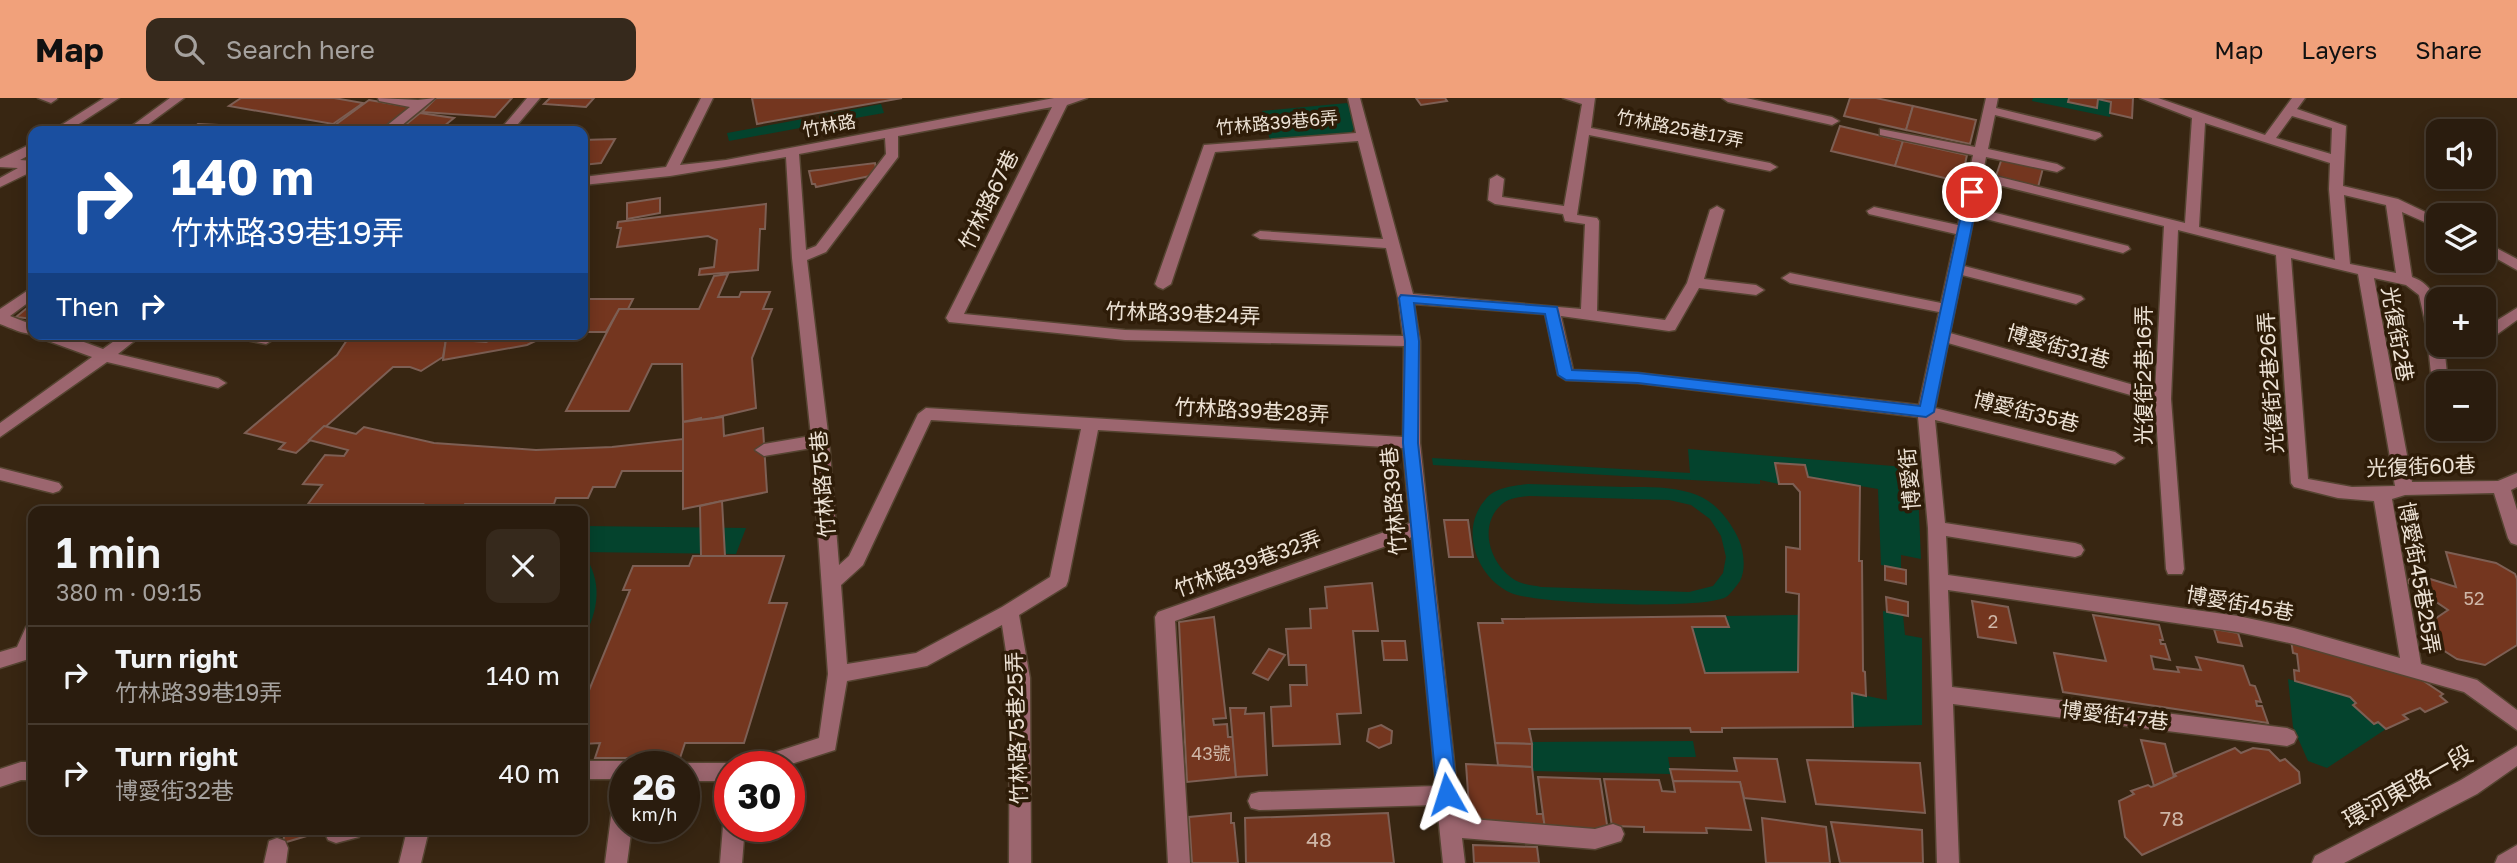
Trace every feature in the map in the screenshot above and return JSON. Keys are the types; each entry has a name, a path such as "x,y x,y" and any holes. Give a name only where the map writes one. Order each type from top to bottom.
{"street":[{"path":"67,126 113,98"},
{"path":"138,126 178,98"},
{"path":"384,98 425,101"},
{"path":"509,126 534,98"},
{"path":"670,172 707,98"},
{"name":"竹林路","path":"588,180 670,172 793,152 1081,98"},
{"name":"竹林路39巷","path":"1354,98 1406,298 1412,341 1411,443 1454,863"},
{"path":"1569,98 1589,100 1570,211 1570,218 1592,221 1589,316"},
{"path":"1728,98 1832,121"},
{"path":"2146,98 2336,160"},
{"path":"2268,140 2299,98"},
{"name":"竹林路67巷","path":"954,318 1061,100"},
{"path":"393,126 425,101"},
{"path":"1991,104 2095,136"},
{"name":"博愛街","path":"1948,863 1937,528 1926,412 1991,104"},
{"path":"2289,111 2339,126 2336,189 2343,267"},
{"path":"2192,228 2199,116"},
{"name":"竹林路25巷17弄","path":"1583,130 1770,166"},
{"path":"1885,132 2057,168"},
{"path":"799,258 821,248 892,154 891,135"},
{"name":"竹林路39巷6弄","path":"1163,284 1209,148 1366,136"},
{"path":"3,163 28,150"},
{"name":"竹林路75巷","path":"793,152 799,258 820,441 838,674 828,744 805,751"},
{"path":"3,163 28,166"},
{"path":"0,183 28,169"},
{"name":"光復街2巷","path":"1976,175 2365,271 2404,489"},
{"path":"1497,179 1495,200 1570,211"},
{"path":"2336,189 2393,202 2426,218"},
{"path":"2393,202 2405,280"},
{"path":"1406,298 1552,310 1668,326 1695,283 1717,210"},
{"path":"1969,210 2123,250"},
{"path":"1874,211 1964,231"},
{"name":"光復街2巷16弄","path":"2171,223 2162,399 2175,569"},
{"path":"1260,235 1393,244"},
{"name":"光復街2巷26弄","path":"2283,252 2300,483 2326,491"},
{"path":"1956,269 2076,299"},
{"path":"2365,271 2415,282 2426,293 2438,371"},
{"path":"1790,278 1948,309"},
{"path":"1695,283 1756,290"},
{"path":"28,295 1,314 28,328"},
{"name":"博愛街35巷","path":"1552,310 1566,375 1638,378 1926,412 2115,457"},
{"path":"2496,327 2517,313"},
{"name":"竹林路39巷24弄","path":"954,318 1125,335 1412,341"},
{"name":"博愛街31巷","path":"1942,336 2162,399"},
{"path":"62,340 105,356 218,383"},
{"path":"0,431 127,340"},
{"name":"竹林路39巷28弄","path":"832,582 856,560 926,414 1090,426 1411,443"},
{"path":"838,674 920,660 1009,612 1059,581 1090,426"},
{"path":"764,450 820,441"},
{"path":"0,474 54,487"},
{"path":"2509,483 2517,538"},
{"name":"光復街60巷","path":"2326,491 2382,493 2404,489 2509,483"},
{"name":"博愛街45巷25弄","path":"2382,493 2412,670"},
{"name":"竹林路39巷32弄","path":"1179,863 1165,617 1419,527"},
{"path":"1937,528 2075,550"},
{"name":"博愛街45巷","path":"1939,582 2238,624 2294,636 2470,686 2517,721"},
{"name":"竹林路75巷25弄","path":"1009,612 1020,678 1020,863"},
{"path":"0,660 25,652 28,644"},
{"name":"博愛街47巷","path":"1943,694 2287,737"},
{"name":"環河東路一段","path":"2323,863 2469,787 2517,755"},
{"path":"588,770 609,770"},
{"path":"0,778 27,771"},
{"path":"1259,801 1447,794"},
{"path":"1450,827 1595,839 1613,834"},
{"path":"410,863 417,835"},
{"path":"615,863 618,842"},
{"path":"731,863 733,842"},
{"path":"2506,863 2517,855"}],"green space":[{"path":"2033,98 2069,98 2068,101 2097,108 2098,99 2111,102 2110,117 2032,101"},
{"path":"1347,103 1357,125 1349,135 1270,140 1262,111"},
{"path":"881,104 884,113 821,124 819,116"},
{"path":"808,118 811,126 729,141 727,133"},
{"path":"1688,449 1917,468 1921,559 1901,555 1901,569 1881,565 1878,489 1808,477 1805,465 1775,463 1779,484 1760,480 1760,484 1433,465 1432,458 1690,473"},
{"path":"1528,484 1661,488 1679,490 1704,498 1717,508 1736,533 1744,561 1740,581 1726,597 1687,603 1584,603 1511,593 1499,586 1481,565 1473,539 1473,525 1477,512 1494,492","holes":["1530,496 1669,500 1691,505 1710,519 1721,536 1726,557 1723,573 1713,586 1689,592 1541,587 1522,583 1510,576 1495,559 1491,549 1489,527 1492,516 1502,504 1513,498"]},
{"path":"588,526 746,528 736,554 588,552"},
{"path":"588,562 596,585 593,617 588,628"},
{"path":"1883,611 1903,615 1905,635 1922,638 1922,725 1853,727 1852,693 1887,700"},
{"path":"1799,615 1798,672 1705,673 1692,627 1728,626 1725,616"},
{"path":"2288,679 2350,697 2356,703 2354,705 2374,723 2378,722 2386,729 2327,768 2308,761 2293,727"},
{"path":"1693,741 1696,757 1668,757 1671,774 1532,771 1531,742"}],"building":[{"path":"241,98 334,98 363,103 333,124 229,106"},
{"path":"436,98 512,98 495,117 422,112"},
{"path":"550,98 594,98 586,107 544,104"},
{"path":"752,98 902,98 757,124"},
{"path":"1416,98 1445,98 1447,101 1421,105"},
{"path":"1850,98 1876,98 1913,106 1906,130 1844,116"},
{"path":"2069,98 2133,98 2132,118 2110,113 2111,102 2098,99 2097,108 2068,102"},
{"path":"369,100 411,107 386,126 334,126"},
{"path":"1913,106 1976,120 1970,144 1906,130"},
{"path":"420,113 454,118 444,126 404,126"},
{"path":"198,124 238,126 195,126"},
{"path":"1840,126 1903,141 1895,166 1831,151"},
{"path":"615,139 601,163 588,164 588,140"},
{"path":"1903,141 1967,155 1961,182 1895,166"},
{"path":"2002,158 2043,168 2038,187 1996,176"},
{"path":"875,163 876,168 870,176 816,187 812,184 809,171"},
{"path":"660,198 660,213 627,219 627,203"},
{"path":"766,204 765,229 760,229 758,270 699,275 700,269 714,267 717,240 708,236 617,247 621,228 617,228 618,222"},
{"path":"728,274 718,297 739,297 741,292 770,292 763,309 772,309 752,358 756,408 701,421 701,418 683,422 682,364 652,364 629,411 566,411 619,309 699,309 714,276"},
{"path":"588,299 633,299 628,309 619,309 606,332 588,332"},
{"path":"28,307 28,318 16,317"},
{"path":"347,340 446,340 443,357 421,371 410,367 393,367 296,453 279,449 285,443 245,433 337,355"},
{"path":"446,340 537,340 527,345 443,360"},
{"path":"459,340 491,340 486,342"},
{"path":"723,417 724,436 763,428 767,492 683,509 683,422"},
{"path":"324,426 356,434 364,427 434,443 536,450 612,447 683,439 683,471 622,471 615,487 593,487 588,498 556,498 554,504 308,504 322,485 303,484 325,455 344,456 348,450 309,440"},
{"path":"1775,463 1805,465 1808,477 1860,486 1859,561 1862,561 1863,671 1866,696 1852,693 1853,727 1722,728 1722,732 1691,732 1690,728 1529,729 1532,744 1495,743 1478,623 1503,623 1502,619 1725,616 1729,627 1692,627 1705,673 1798,672 1799,594 1786,592 1786,547 1800,549 1800,492 1793,484 1779,484"},
{"path":"722,501 725,556 701,556 700,506"},
{"path":"1444,520 1468,520 1473,557 1449,557"},
{"path":"2446,552 2496,563 2515,574 2517,579 2517,645 2485,665 2457,659 2432,643 2432,639 2420,629 2448,610 2407,582 2414,574 2456,587"},
{"path":"693,556 784,556 769,603 787,603 744,743 685,743 682,751 609,751 609,758 595,758 600,743 588,744 588,693 630,590 623,590 633,566 689,566"},
{"path":"1885,566 1906,570 1906,584 1885,580"},
{"path":"1372,583 1378,631 1353,631 1361,713 1337,714 1340,744 1273,746 1271,707 1291,706 1290,685 1307,685 1306,665 1289,665 1286,629 1311,628 1310,609 1327,608 1325,587"},
{"path":"1886,597 1908,602 1908,616 1887,612"},
{"path":"1972,601 2008,607 2016,643 1978,637"},
{"path":"2093,615 2159,625 2163,640 2160,640 2161,644 2165,644 2170,660 2151,656 2154,669 2179,672 2177,667 2201,670 2196,657 2243,666 2250,685 2255,686 2261,702 2256,701 2257,706 2262,706 2268,723 2063,692 2054,653 2106,661"},
{"path":"1214,617 1226,718 1213,719 1214,725 1227,724 1228,737 1233,737 1236,777 1187,782 1179,622"},
{"path":"2214,629 2238,633 2242,646 2218,642"},
{"path":"2291,640 2416,676 2443,694 2440,696 2447,702 2425,712 2420,708 2403,715 2408,719 2386,729 2378,722 2374,724 2353,705 2356,703 2350,697 2295,681 2294,670 2299,671 2297,654 2293,653"},
{"path":"1382,641 1405,641 1407,660 1384,660"},
{"path":"1269,649 1285,655 1268,680 1253,673"},
{"path":"1230,708 1246,708 1245,714 1264,713 1267,775 1236,777"},
{"path":"1381,725 1392,731 1391,743 1379,748 1367,741 1369,729"},
{"path":"2141,740 2165,744 2174,777 2154,786"},
{"path":"1495,743 1532,744 1532,767 1498,765"},
{"path":"2235,748 2241,753 2253,748 2269,750 2280,761 2285,759 2299,772 2300,783 2142,855 2125,837 2119,801 2134,794 2131,791 2148,785 2154,786 2176,776 2174,774"},
{"path":"1734,758 1777,759 1785,802 1744,798 1740,782 1673,781 1670,769 1737,771"},
{"path":"1807,760 1920,763 1925,813 1816,804"},
{"path":"1466,764 1532,767 1537,814 1543,814 1545,829 1470,821"},
{"path":"1538,777 1600,779 1608,831 1545,829"},
{"path":"1604,779 1659,780 1662,791 1675,792 1673,781 1740,782 1751,830 1706,828 1707,833 1644,832 1644,827 1612,826"},
{"path":"1231,813 1238,863 1192,863 1189,817"},
{"path":"1388,813 1394,863 1246,863 1245,818"},
{"path":"1762,818 1826,827 1830,863 1766,863"},
{"path":"1831,822 1922,830 1923,863 1840,863"},
{"path":"284,835 310,835 283,843"},
{"path":"1473,845 1537,847 1539,863 1474,863"}],"route":[{"path":"1447,794 1411,443 1412,341 1406,298 1552,310 1566,375 1638,378 1926,412 1972,192"}]}
